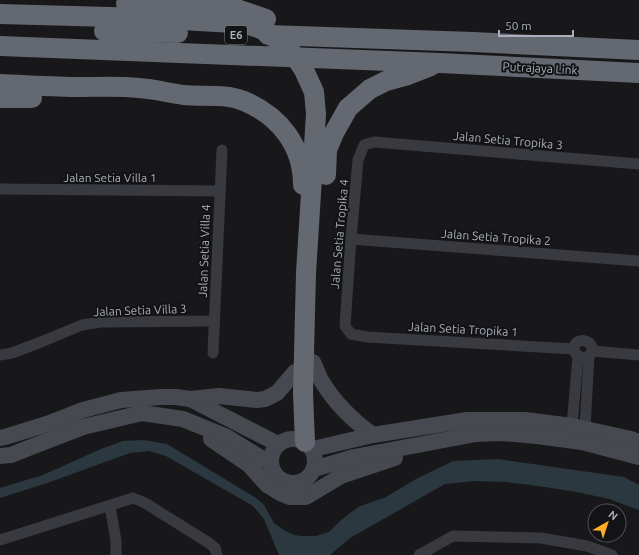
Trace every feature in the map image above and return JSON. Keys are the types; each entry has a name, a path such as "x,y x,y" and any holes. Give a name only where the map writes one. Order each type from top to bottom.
{"highway":[{"path":"0,2 170,4 234,8 286,27 379,31 423,40"},
{"path":"0,14 147,18 249,25 269,33 294,55 304,70 314,92 316,114 306,273 303,393 297,443"},
{"name":"E6","path":"0,28 423,40"},
{"name":"Putrajaya Link","path":"423,40 639,50"},
{"name":"E6","path":"0,46 440,62"},
{"path":"303,393 313,362 327,150 334,133 348,108 370,89 386,81 408,75 440,62"},
{"name":"Putrajaya Link","path":"440,62 639,74"},
{"path":"0,84 52,87 139,88 185,95 226,96 258,108 283,128 298,153 303,174 295,372 297,443"},
{"path":"0,98 149,99 185,95"}],"street":[{"name":"Jalan Setia Tropika 3","path":"374,142 639,164"},
{"name":"Jalan Setia Tropika 4","path":"351,334 345,326 358,160 364,145 374,142"},
{"name":"Jalan Setia Villa 4","path":"213,353 222,150"},
{"name":"Jalan Setia Villa 1","path":"0,189 220,191"},
{"name":"Jalan Setia Tropika 2","path":"351,239 639,261"},
{"name":"Jalan Setia Villa 3","path":"0,355 12,353 82,325 101,322 214,321"},
{"name":"Jalan Setia Tropika 1","path":"351,334 367,337 583,353 639,355"},
{"path":"578,427 583,353"},
{"path":"313,362 320,379 338,404 361,427 373,435"},
{"path":"0,438 47,424 83,410 121,400 160,397 190,399 219,396 258,400 265,399 277,393 295,372"},
{"path":"190,399 297,443 315,456 316,463 310,476 303,481 291,483 279,478 274,472 271,464 271,457 274,450 297,443 373,435 466,420 525,420 578,427 639,442"},
{"path":"0,456 11,455 26,450 83,427 142,413 183,419 227,437 271,464"},
{"path":"183,419 248,464 267,485 290,497 306,497 341,476 399,457 425,444"},
{"path":"314,469 354,457 476,434 501,433 582,442 639,457"},
{"path":"0,540 133,498 145,503 209,543 215,548 217,555"},
{"path":"110,506 116,541 116,555"},
{"path":"419,555 453,536 541,538 587,546 612,555"}],"shaded area":[{"path":"144,440 167,444 256,498 264,505 274,523 294,535 316,536 329,532 358,507 386,497 416,479 453,461 498,459 624,477 639,485 639,510 627,506 627,503 620,503 577,492 538,486 506,482 474,481 445,484 350,538 330,555 279,555 264,519 253,506 166,456 149,451 130,453 50,482 0,498 0,488 43,475 101,449 123,441"}]}
